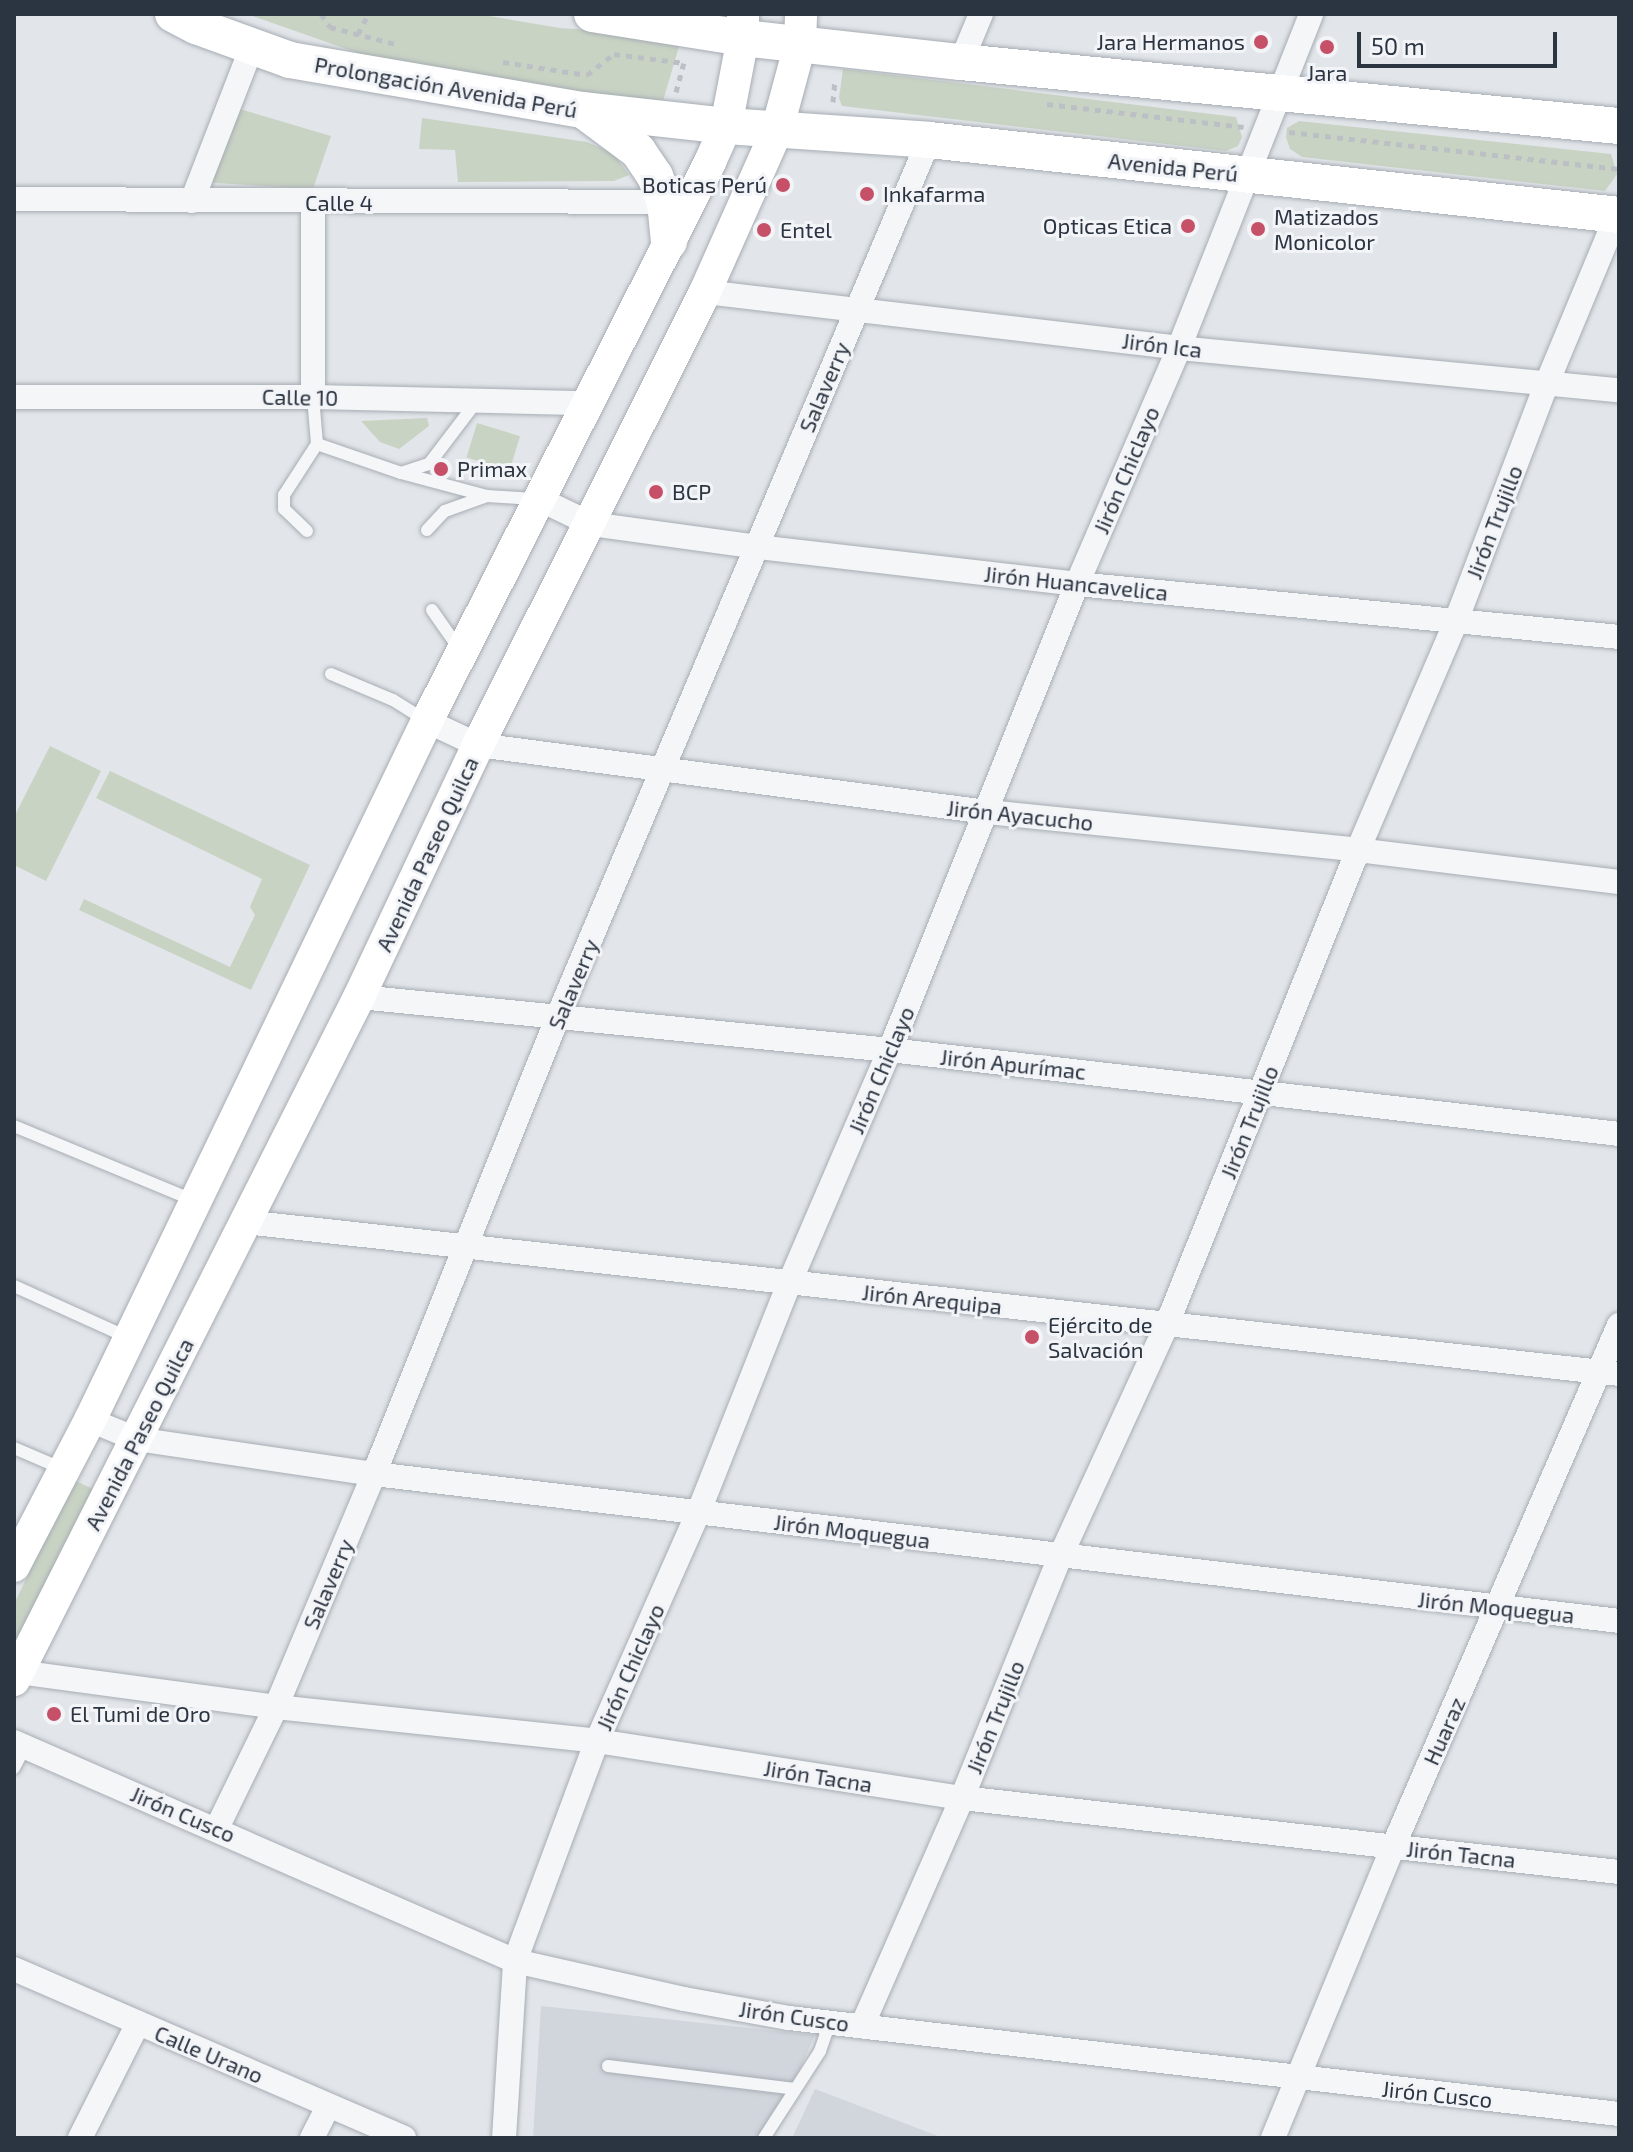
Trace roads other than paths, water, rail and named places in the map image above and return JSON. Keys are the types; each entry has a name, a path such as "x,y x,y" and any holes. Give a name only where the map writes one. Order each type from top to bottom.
{"main road":[{"name":"Prolongación Avenida Perú","path":"173,14 290,60 582,110 726,126"},
{"path":"592,14 800,29 961,62 1619,126"},
{"path":"14,1566 90,1420 427,721 726,126 743,26"},
{"name":"Avenida Paseo Quilca","path":"16,1676 359,997 478,745 705,292 777,130 800,29"},
{"path":"582,110 638,151 655,176 665,202 669,242"},
{"name":"Avenida Perú","path":"726,126 929,140 1618,213"}],"street":[{"path":"961,62 981,14"},
{"name":"Jirón Chiclayo","path":"504,2138 515,1961 597,1741 699,1511 789,1284 890,1050 1077,584 1179,348 1311,14"},
{"path":"192,201 252,46"},
{"name":"Salaverry","path":"217,1828 276,1707 374,1474 558,1016 665,770 929,140"},
{"name":"Calle 4","path":"14,199 313,203 665,202"},
{"path":"313,203 313,397"},
{"name":"Jirón Trujillo","path":"862,2026 962,1798 1060,1557 1167,1324 1358,850 1456,621 1547,383 1618,213"},
{"name":"Jirón Ica","path":"705,292 1179,348 1619,390"},
{"name":"Calle 10","path":"14,397 313,397 586,403"},
{"name":"Jirón Huancavelica","path":"539,499 591,524 758,547 1077,584 1619,637"},
{"name":"Jirón Ayacucho","path":"427,721 478,745 987,812 1358,850 1619,882"},
{"name":"Jirón Apurímac","path":"359,997 890,1050 1619,1134"},
{"name":"Jirón Arequipa","path":"245,1222 1609,1373"},
{"name":"Huaraz","path":"1273,2138 1393,1847 1497,1607 1609,1373 1619,1325"},
{"name":"Jirón Moquegua","path":"90,1420 136,1439 374,1474 1619,1621"},
{"name":"Jirón Tacna","path":"16,1676 597,1741 962,1798 1619,1872"},
{"name":"Jirón Cusco","path":"18,1752 217,1828 515,1961 684,1999 830,2022 1619,2114"},
{"name":"Calle Urano","path":"14,1969 404,2138"},
{"path":"80,2138 138,2023"},
{"path":"312,2138 328,2106"}],"lane":[{"path":"307,531 284,509 284,495 317,444 313,397"},
{"path":"401,473 429,464 478,401"},
{"path":"317,444 401,473 487,496 539,499"},
{"path":"427,530 445,511 487,496"},
{"path":"432,610 462,652"},
{"path":"331,674 393,700 427,721"},
{"path":"14,1126 195,1201"},
{"path":"14,1286 129,1339"},
{"path":"14,1448 63,1469"},
{"path":"764,2138 820,2051 830,2022"},
{"path":"608,2066 795,2089"}],"place":[{"name":"Jara Hermanos","path":"1261,42"},
{"name":"Jara","path":"1327,47"},
{"name":"Boticas Perú","path":"783,185"},
{"name":"Inkafarma","path":"867,194"},
{"name":"Opticas Etica","path":"1188,226"},
{"name":"Matizados Monicolor","path":"1258,229"},
{"name":"Entel","path":"764,230"},
{"name":"Primax","path":"441,469"},
{"name":"BCP","path":"656,492"},
{"name":"Ejército de Salvación","path":"1032,1337"},
{"name":"El Tumi de Oro","path":"54,1714"}]}
